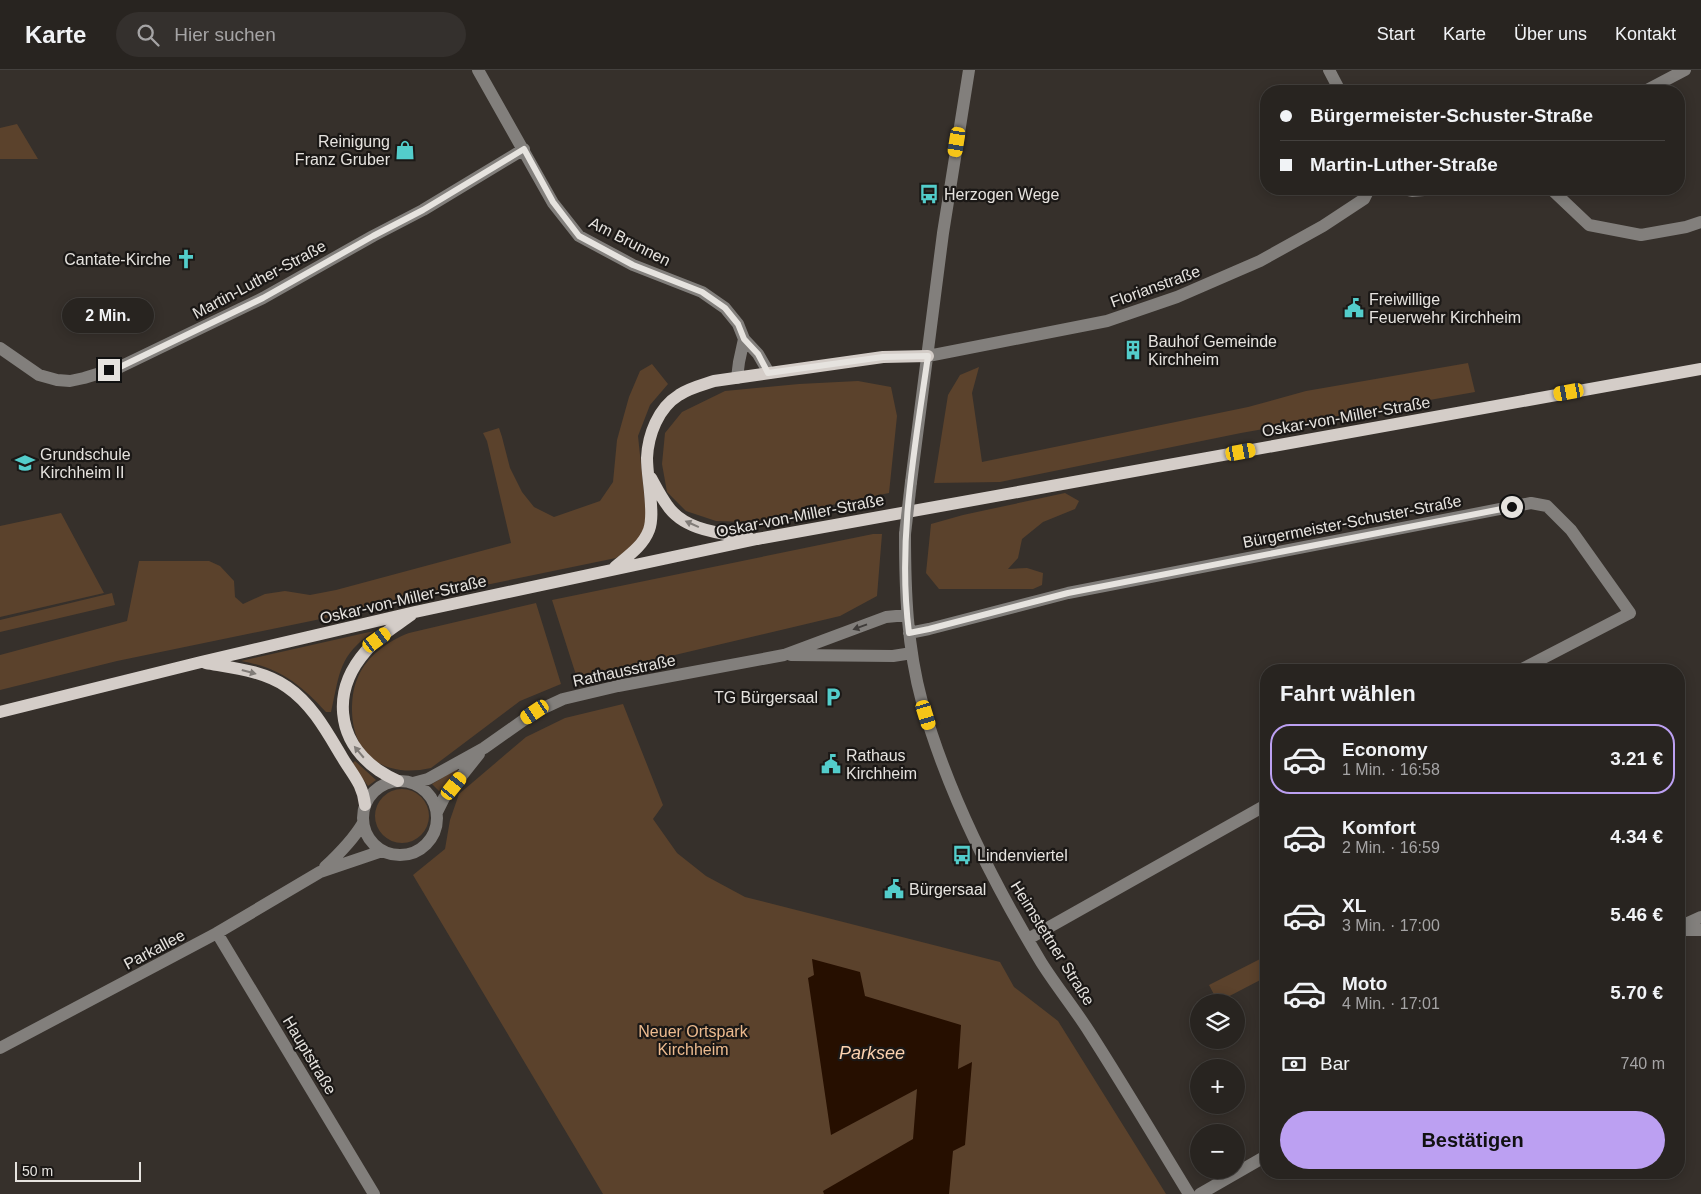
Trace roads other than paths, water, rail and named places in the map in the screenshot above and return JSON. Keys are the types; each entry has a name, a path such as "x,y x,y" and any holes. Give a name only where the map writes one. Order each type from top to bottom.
{"main road":[{"path":"614,568 638,548 649,531 652,515 647,459 650,435 665,408 678,396 693,388 714,381 883,357 928,356"},
{"name":"Oskar-von-Miller-Straße","path":"0,712 415,612 757,539 1701,369"},
{"path":"649,474 667,506 678,518 710,531 757,539"},
{"path":"398,781 379,771 360,754 352,743 346,727 342,697 350,673 366,650 415,612"},
{"path":"202,662 262,675 288,688 312,711 328,734 364,792 365,805"}],"street":[{"name":"Am Brunnen","path":"478,70 553,202 579,236 633,265 702,292 725,308 738,324 744,339 758,354 768,373"},
{"name":"Heimstettner Straße","path":"968,70 943,233 905,534 907,615 912,653 922,701 935,743 975,841 992,875 1042,963 1090,1033 1189,1194"},
{"path":"1329,70 1337,85"},
{"path":"1656,85 1685,70"},
{"name":"Martin-Luther-Straße","path":"0,348 39,375 57,380 70,381 120,367 263,298 423,210 524,149"},
{"name":"Florianstraße","path":"928,356 1107,321 1177,297 1260,261 1323,226 1364,199 1366,195"},
{"path":"1557,195 1589,225 1640,235 1686,227 1701,222"},
{"path":"737,378 738,362 744,339"},
{"name":"Bürgermeister-Schuster-Straße","path":"909,633 1068,593 1531,503 1547,506 1571,530 1630,613 1532,664"},
{"name":"Rathausstraße","path":"413,783 428,779 484,748 535,712 563,699 618,686 784,655 886,617 907,615"},
{"name":"Rathausstraße","path":"784,655 893,656 912,653"},
{"name":"Rathausstraße","path":"437,812 444,798 484,748"},
{"path":"391,782 413,783 429,794 434,803 437,820 433,836 422,849 414,852 398,855 382,851 369,839 363,823 365,805 378,788 391,782"},
{"path":"1028,939 1260,808"},
{"name":"Parkallee","path":"320,872 349,844 363,823"},
{"name":"Parkallee","path":"0,1048 217,933 320,872 382,851"},
{"path":"1685,926 1701,917"},
{"path":"1685,929 1701,930"},
{"name":"Hauptstraße","path":"217,933 374,1194"},
{"path":"1200,1194 1260,1159"}],"water":[{"name":"Parksee","path":"812,959 860,972 865,996 961,1025 958,1069 972,1062 965,1145 953,1151 949,1194 824,1194 823,1191 913,1139 917,1089 831,1135 808,978 814,975"}],"place":[{"name":"Reinigung Franz Gruber","path":"405,150"},
{"name":"Herzogen Wege","path":"929,194"},
{"name":"Cantate-Kirche","path":"186,259"},
{"name":"Freiwillige Feuerwehr Kirchheim","path":"1354,308"},
{"name":"Bauhof Gemeinde Kirchheim","path":"1133,350"},
{"name":"Grundschule Kirchheim II","path":"25,463"},
{"name":"TG Bürgersaal","path":"833,697"},
{"name":"Rathaus Kirchheim","path":"831,764"},
{"name":"Lindenviertel","path":"962,855"},
{"name":"Bürgersaal","path":"894,889"}],"park label":[{"name":"Neuer Ortspark Kirchheim","path":"693,1040"}]}
